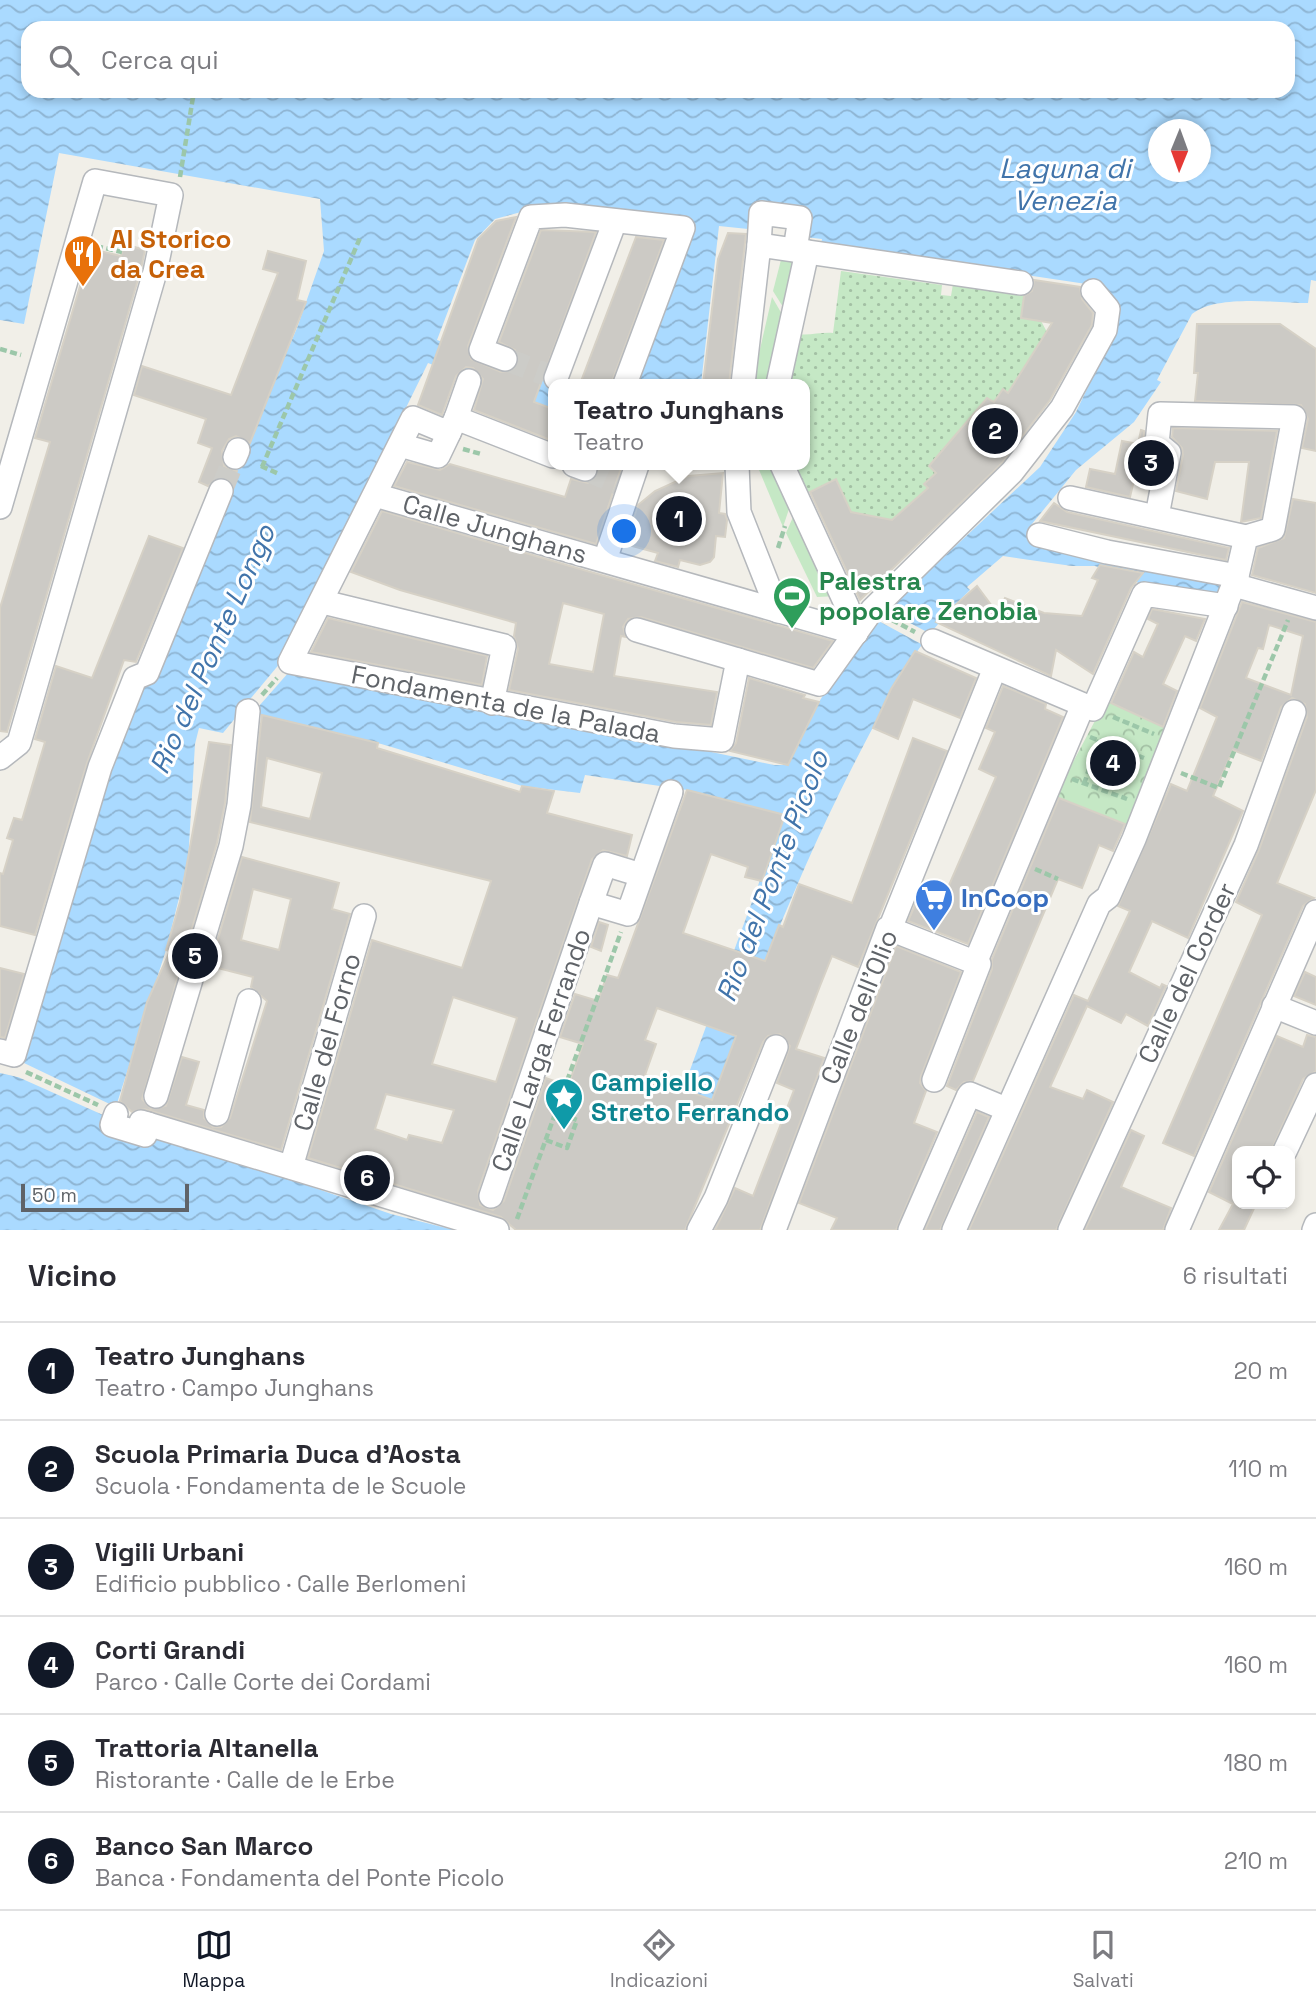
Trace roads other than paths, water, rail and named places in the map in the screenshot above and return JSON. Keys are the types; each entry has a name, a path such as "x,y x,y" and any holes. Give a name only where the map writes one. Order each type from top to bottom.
{"street":[{"path":"0,507 95,181 171,195 155,272 9,741 0,758"},
{"path":"744,379 761,213 800,218 801,251 779,379"},
{"path":"505,359 481,350 531,217 565,215 683,228 627,379"},
{"path":"558,379 615,221"},
{"path":"759,245 1021,283"},
{"path":"637,630 819,684 872,610 1012,472 1062,408 1105,330 1108,309 1093,290"},
{"path":"400,445 438,456 453,426 469,381"},
{"path":"1070,498 1157,516 1256,534 1273,529 1294,417 1160,414 1157,443 1169,453 1157,516"},
{"path":"492,703 504,646 323,602 413,418 453,426 548,458"},
{"path":"605,560 624,486 634,470"},
{"path":"737,470 739,512 778,611"},
{"path":"784,470 848,606 856,633"},
{"path":"11,1058 100,767 135,678 147,673 221,491"},
{"name":"Calle Junghans","path":"375,495 856,633"},
{"path":"954,1230 1099,904 1108,898 1256,534"},
{"path":"1039,535 1232,589 1306,605"},
{"path":"975,963 1073,730 1088,707 1144,594 1232,589"},
{"name":"Fondamenta de la Palada","path":"323,602 290,662 679,737 722,740 738,660"},
{"path":"933,641 1088,707"},
{"name":"Calle dell'Olio","path":"774,1230 888,928 890,929 995,668"},
{"path":"156,1096 231,846 248,712"},
{"name":"Calle del Corder","path":"1070,1230 1245,845 1294,712"},
{"path":"592,903 628,914 671,792"},
{"name":"Calle Larga Ferrando","path":"491,1196 605,864 641,875"},
{"path":"1177,1230 1316,912"},
{"name":"Calle del Forno","path":"291,1167 364,916"},
{"path":"890,929 979,964 934,1080"},
{"path":"217,1114 249,1001"},
{"path":"1274,1006 1316,1023"},
{"path":"699,1230 716,1198 776,1047"},
{"path":"1287,1146 1316,1085"},
{"path":"910,1230 970,1094 1005,1111"},
{"path":"116,1114 112,1125 145,1135 146,1121 487,1225"},
{"path":"1314,1230 1316,1225"}],"water":[{"path":"0,0 1316,0 1316,281 1311,280 1308,303 1231,302 1203,308 1192,314 1157,380 1161,382 1134,422 1076,470 1027,530 1038,537 1224,578 1219,597 1139,583 1095,566 1072,566 1003,556 967,587 970,590 950,610 906,668 836,800 777,933 707,1114 683,1089 784,815 687,790 585,775 580,793 522,786 378,743 242,710 223,733 199,728 195,744 188,862 166,950 112,1119 391,1214 454,1230 0,1230 0,1073 18,1077 26,1058 20,1054 107,770 297,328 324,251 320,199 59,153 24,324 0,320","holes":["751,206 807,214 805,237 822,239 821,244 1093,285 1112,337 1076,412 1040,467 884,613 850,651 819,702 788,765 774,765 281,662 428,363 548,407 548,381 437,340 475,240 495,219 521,212 568,209 692,221 633,379 702,379 719,226 748,229"]}],"tunnel":[{"path":"505,359 545,374"},
{"path":"221,491 235,457"},
{"path":"587,470 620,484"}],"place":[{"name":"Al Storico da Crea","path":"83,288"},
{"name":"Scuola Primaria Duca d'Aosta","path":"995,431"},
{"name":"Vigili Urbani","path":"1151,463"},
{"name":"Teatro Junghans","path":"679,519"},
{"name":"Palestra popolare Zenobia","path":"792,630"},
{"name":"Corti Grandi","path":"1113,763"},
{"name":"InCoop","path":"934,932"},
{"name":"Trattoria Altanella","path":"195,956"},
{"name":"Campiello Streto Ferrando","path":"564,1131"},
{"name":"Banco San Marco","path":"367,1178"}],"water label":[{"name":"Laguna di Venezia","path":"1065,184"},
{"name":"Rio del Ponte Longo","path":"212,649"},
{"name":"Rio del Ponte Picolo","path":"772,876"}]}
